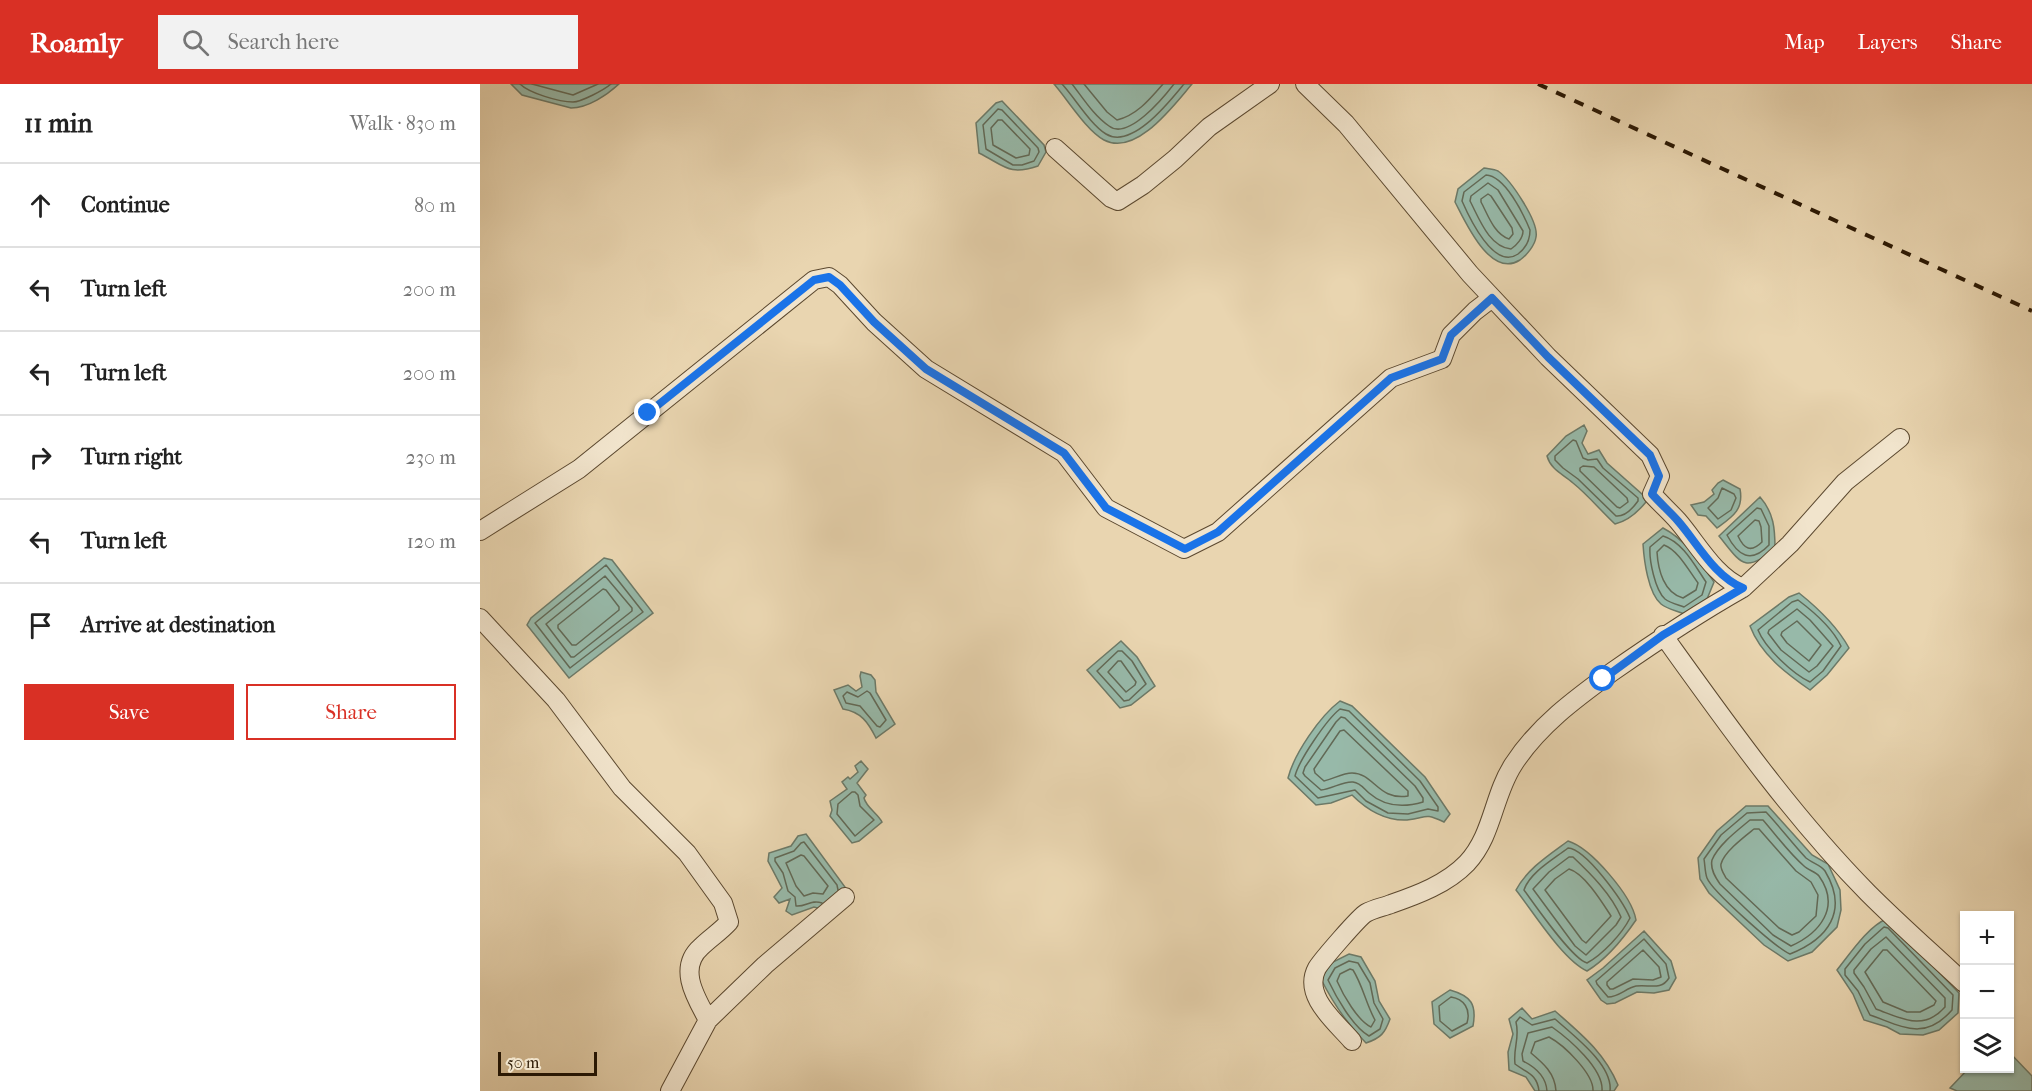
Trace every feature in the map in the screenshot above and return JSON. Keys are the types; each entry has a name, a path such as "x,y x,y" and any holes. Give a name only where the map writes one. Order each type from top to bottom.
{"street":[{"path":"1055,148 1111,198 1118,201 1143,185 1175,159 1209,127 1270,84"},
{"path":"1305,84 1346,124 1492,298 1548,357 1650,455 1659,476 1652,494 1677,520 1708,560 1734,585 1743,588"},
{"path":"480,531 579,469 814,280 829,277 926,369 1064,453 1106,508 1185,549 1218,532 1391,378 1442,359 1451,335 1492,298"},
{"path":"1352,1041 1320,1005 1314,987 1317,969 1364,914 1416,895 1434,886 1467,863 1485,838 1508,774 1533,740 1567,705 1663,635 1743,588 1790,544 1845,482 1900,438"},
{"path":"480,618 556,700 622,788 687,853 723,903 729,922 717,935 699,948 690,964 689,978 708,1020"},
{"path":"1663,635 1724,720 1794,809 1867,892 1960,978"},
{"path":"670,1091 708,1020 765,965 846,897"}],"water":[{"path":"511,84 619,84 597,100 584,106 571,108 522,95"},
{"path":"1054,84 1192,84 1153,126 1129,141 1116,143 1104,140 1097,135"},
{"path":"1002,101 1044,145 1046,152 1038,166 1013,170 979,153 976,123 996,103"},
{"path":"1484,168 1498,171 1510,183 1529,212 1536,230 1535,240 1528,253 1520,260 1509,264 1499,262 1480,245 1455,202 1458,189"},
{"path":"1584,425 1587,431 1582,443 1588,454 1599,450 1607,463 1643,495 1646,502 1632,516 1620,523 1615,524 1579,488 1554,468 1547,456 1566,436"},
{"path":"1723,480 1740,489 1741,496 1736,512 1717,528 1706,516 1698,515 1691,505 1704,502 1714,494 1712,490"},
{"path":"1760,497 1773,521 1775,549 1756,561 1744,562 1738,559 1719,536"},
{"path":"1663,528 1685,545 1714,582 1707,599 1684,614 1661,604 1653,592 1648,576 1643,544"},
{"path":"604,558 612,560 653,613 569,678 527,625 531,618"},
{"path":"1799,593 1827,618 1849,648 1827,675 1810,690 1767,655 1750,626 1789,597"},
{"path":"1121,641 1137,657 1155,686 1131,705 1120,708 1087,670"},
{"path":"861,672 871,675 875,680 876,692 895,724 876,738 863,719 843,709 834,690 848,685 856,691 862,687"},
{"path":"1340,701 1352,706 1425,777 1450,814 1444,822 1428,816 1407,820 1384,817 1364,806 1352,795 1331,803 1316,805 1288,778 1309,736 1324,716"},
{"path":"861,761 868,769 857,783 866,795 864,798 867,804 882,822 859,841 852,843 830,816 832,810 830,801 847,789 842,782 858,772 855,766"},
{"path":"1746,806 1768,806 1812,855 1828,864 1840,890 1841,910 1837,927 1812,952 1788,961 1764,945 1709,893 1700,879 1698,858 1717,831"},
{"path":"806,834 845,887 843,892 821,909 814,907 792,915 786,911 790,899 779,903 774,897 782,888 768,861 769,853 791,846 798,836"},
{"path":"1568,841 1588,853 1609,874 1627,899 1636,920 1614,948 1587,971 1559,947 1516,890 1532,869"},
{"path":"1887,919 1959,993 1958,1013 1939,1030 1923,1035 1900,1034 1887,1027 1864,1020 1853,994 1837,970 1866,934"},
{"path":"1644,931 1671,961 1676,978 1669,990 1654,993 1637,992 1615,1003 1607,1004 1601,1000 1587,980"},
{"path":"1349,954 1361,957 1375,981 1379,1001 1390,1019 1382,1034 1366,1043 1341,1013 1321,979 1331,963"},
{"path":"1450,990 1468,998 1473,1007 1474,1018 1473,1026 1450,1038 1434,1024 1432,1002"},
{"path":"1522,1008 1532,1019 1555,1011 1574,1028 1606,1063 1618,1085 1614,1091 1535,1091 1526,1077 1509,1070 1508,1052 1513,1034 1509,1019"},
{"path":"2014,1057 2032,1076 2032,1091 1957,1091 1950,1088 1964,1073 2014,1073"}],"railway":[{"path":"1538,84 2032,311"}],"route":[{"path":"648,413 814,280 829,277 926,369 1064,453 1106,508 1185,549 1218,532 1391,378 1442,359 1451,335 1492,298 1548,357 1650,455 1659,476 1652,494 1677,520 1708,560 1734,585 1743,588 1663,635 1603,679"}]}
